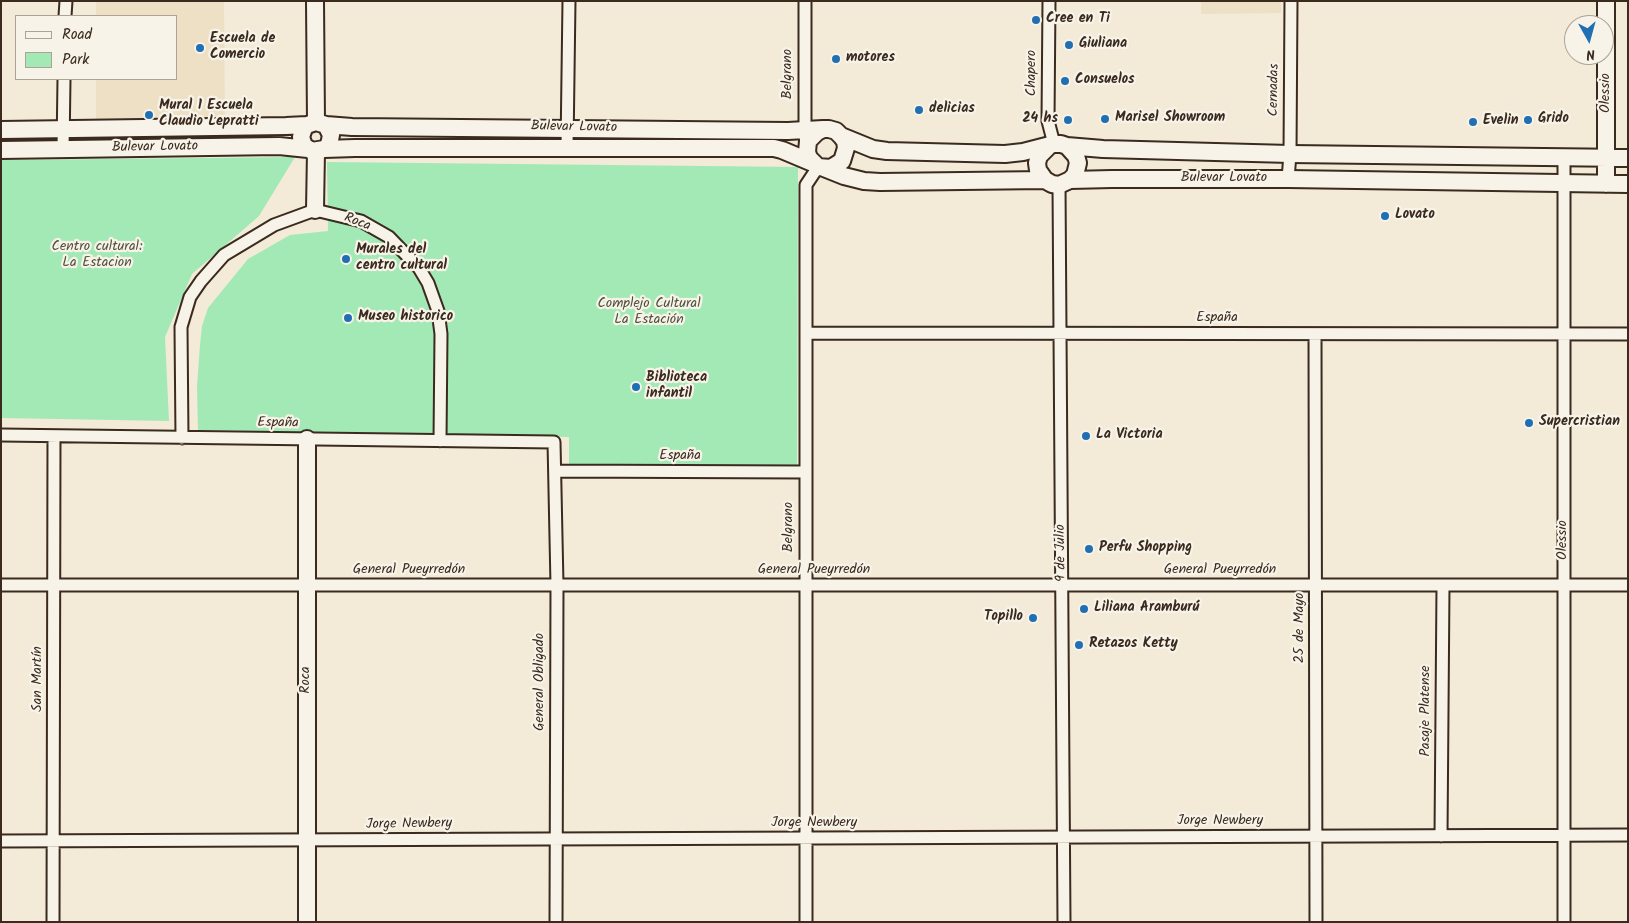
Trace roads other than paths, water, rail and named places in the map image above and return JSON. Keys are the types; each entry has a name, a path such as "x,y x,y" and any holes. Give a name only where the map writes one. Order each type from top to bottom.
{"main road":[{"path":"315,1 316,124"},
{"name":"Olessio","path":"1606,1 1606,184"},
{"path":"316,124 330,129 331,140 316,150 302,142 301,137 304,128 316,124"},
{"name":"Bulevar Lovato","path":"1,130 316,124 352,127 567,128 805,138"},
{"path":"822,129 836,131 841,136 845,141 845,154 837,165 818,166 809,158 805,138 822,129"},
{"name":"Bulevar Lovato","path":"841,136 873,149 887,151 1005,154 1056,146 1290,154 1628,158"},
{"name":"Bulevar Lovato","path":"1,150 280,146 316,150 774,148 844,176 864,181 880,182 1288,179 1628,184"},
{"name":"9 de Julio","path":"1056,146 1076,156 1078,162 1075,175 1058,182 1038,170 1037,163 1039,156 1056,146"},
{"path":"315,210 316,150"},
{"name":"Roca","path":"307,439 307,922"}],"street":[{"path":"66,1 66,15"},
{"path":"567,148 569,1"},
{"name":"Belgrano","path":"805,1 805,138"},
{"name":"Chapero","path":"1049,1 1048,121 1056,146"},
{"name":"Cernadas","path":"1288,179 1290,154 1291,1"},
{"path":"63,150 64,80"},
{"name":"Olessio","path":"1564,158 1564,922"},
{"name":"Belgrano","path":"806,922 806,185 818,166"},
{"name":"9 de Julio","path":"1058,182 1063,585 1064,922"},
{"path":"182,438 181,327 190,297 201,280 224,255 274,225 315,210"},
{"name":"Roca","path":"315,210 361,221 389,237 419,268 428,283 438,312 441,334 440,441"},
{"name":"España","path":"806,333 1628,334"},
{"name":"25 de Mayo","path":"1315,334 1316,922"},
{"name":"España","path":"1,435 554,442"},
{"name":"San Martín","path":"54,436 54,922"},
{"name":"General Obligado","path":"554,442 557,585 556,922"},
{"name":"España","path":"555,471 805,472"},
{"name":"General Pueyrredón","path":"1,585 1628,585"},
{"name":"Pasaje Platense","path":"1441,836 1443,586"},
{"name":"Jorge Newbery","path":"1,841 1628,835"}],"place":[{"name":"Cree en Ti","path":"1036,20"},
{"name":"Giuliana","path":"1069,45"},
{"name":"Escuela de Comercio","path":"200,48"},
{"name":"motores","path":"836,59"},
{"name":"Consuelos","path":"1065,81"},
{"name":"delicias","path":"919,110"},
{"name":"Mural 1 Escuela Claudio Lepratti","path":"149,115"},
{"name":"Marisel Showroom","path":"1105,119"},
{"name":"24 hs","path":"1068,120"},
{"name":"Grido","path":"1528,120"},
{"name":"Evelin","path":"1473,122"},
{"name":"Lovato","path":"1385,216"},
{"name":"Murales del centro cultural","path":"346,259"},
{"name":"Museo historico","path":"348,318"},
{"name":"Biblioteca infantil","path":"636,387"},
{"name":"Supercristian","path":"1529,423"},
{"name":"La Victoria","path":"1086,436"},
{"name":"Perfu Shopping","path":"1089,549"},
{"name":"Liliana Aramburú","path":"1084,609"},
{"name":"Topillo","path":"1033,618"},
{"name":"Retazos Ketty","path":"1079,645"}],"park label":[{"name":"Centro cultural: La Estacion","path":"97,256"},
{"name":"Complejo Cultural La Estación","path":"649,314"}]}
